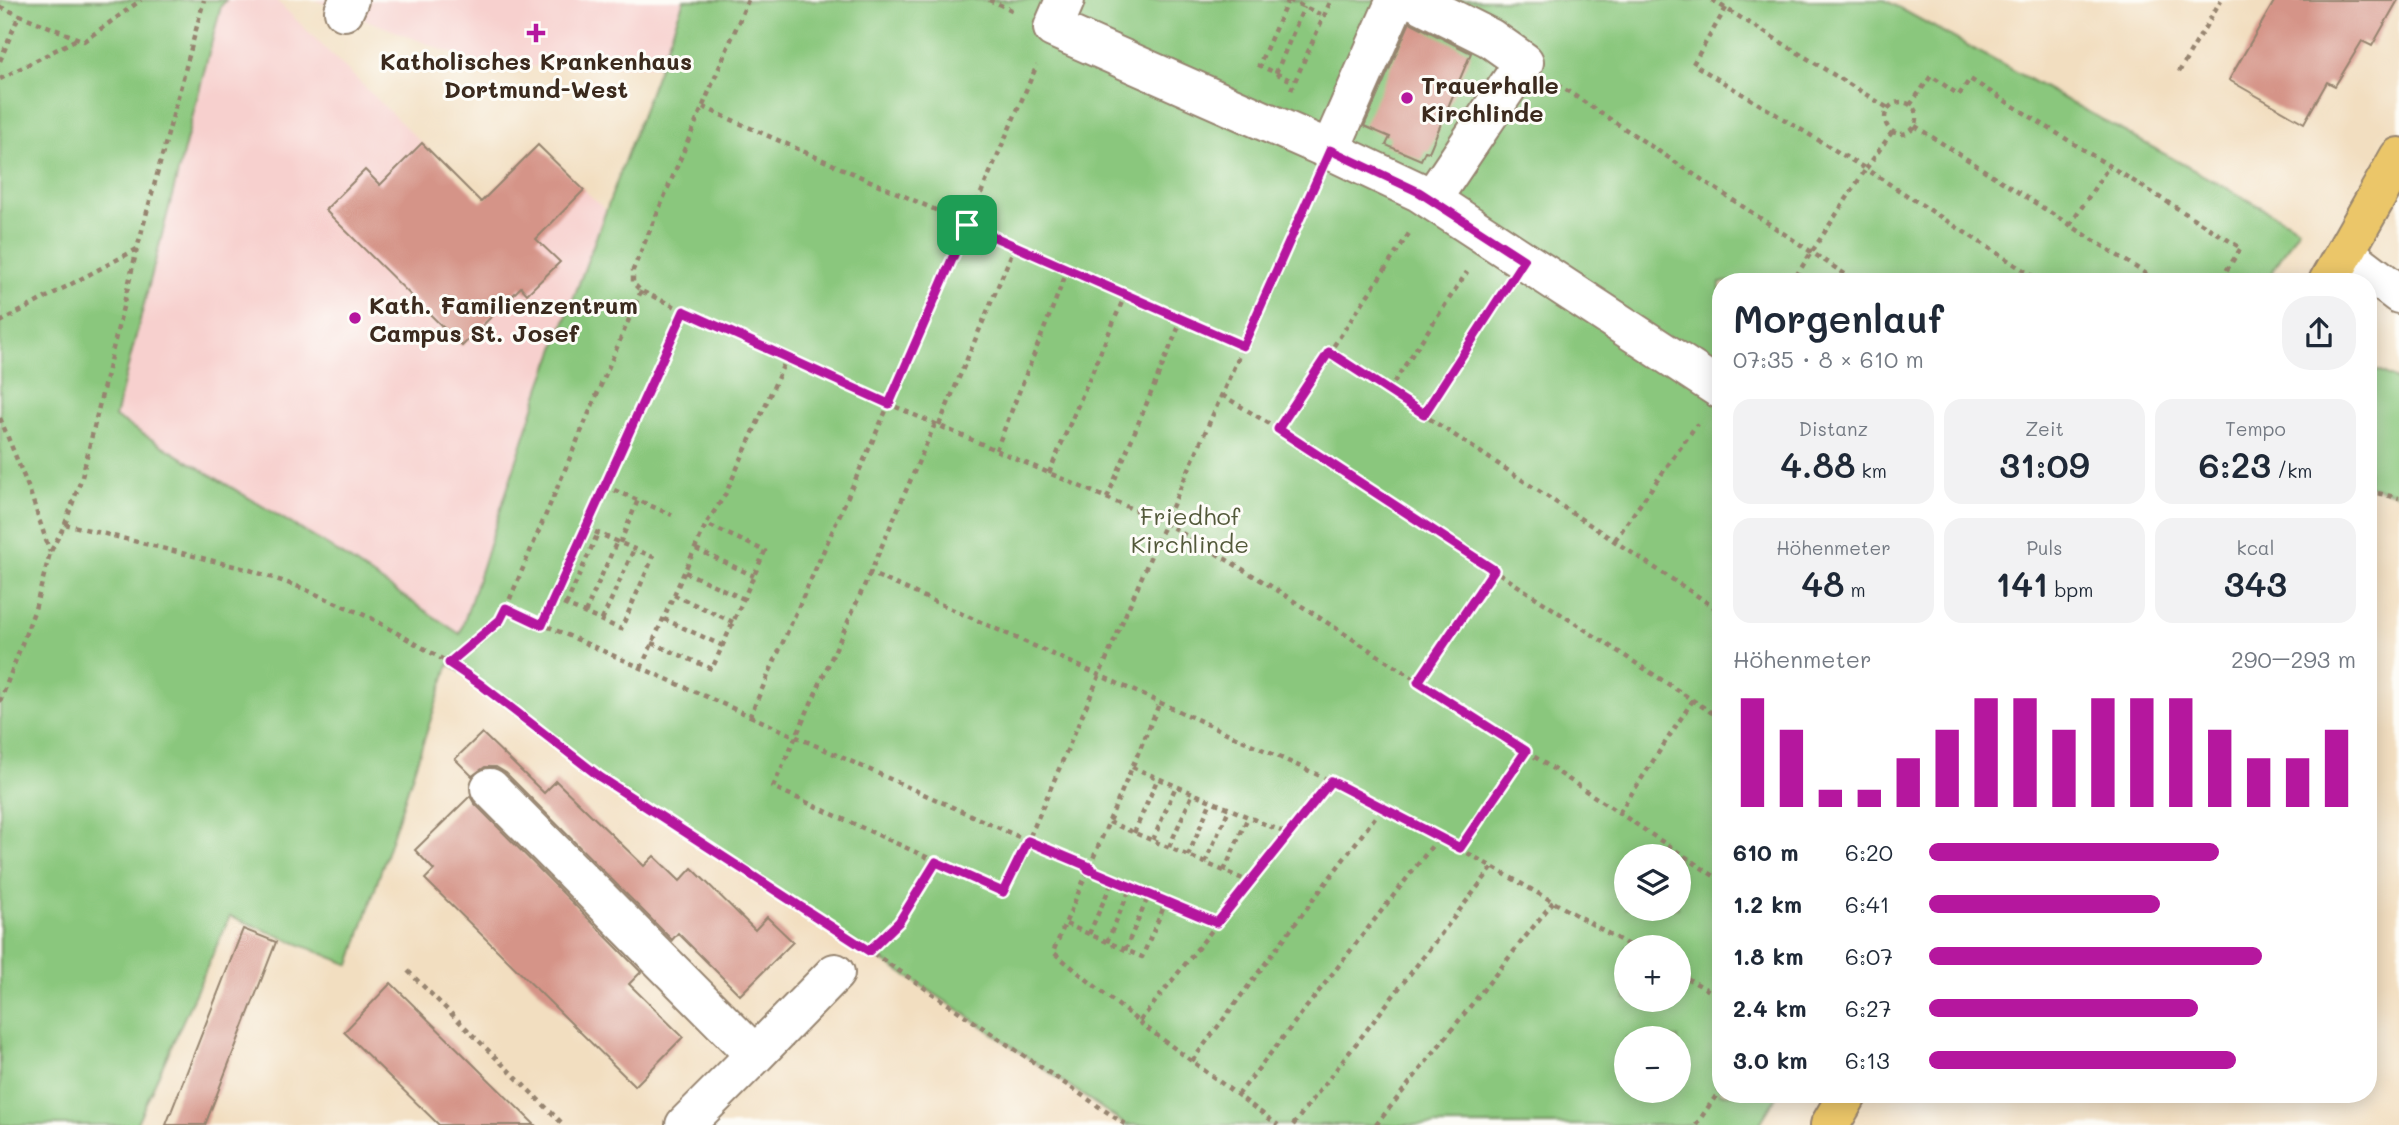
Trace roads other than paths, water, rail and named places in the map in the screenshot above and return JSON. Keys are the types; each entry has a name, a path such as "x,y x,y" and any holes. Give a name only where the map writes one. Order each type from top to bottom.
{"main road":[{"path":"2336,267 2399,157"},
{"path":"1830,1125 1843,1103"}],"street":[{"path":"1330,150 1396,0"},
{"path":"1414,0 1490,38 1524,62 1431,200"},
{"path":"1059,14 1275,125 1419,192 1712,384"},
{"path":"2377,285 2399,294"},
{"path":"490,788 755,1055"},
{"path":"685,1125 835,973"}],"place":[{"name":"Katholisches Krankenhaus Dortmund-West","path":"536,33"},
{"name":"Trauerhalle Kirchlinde","path":"1407,98"},
{"name":"Kath. Familienzentrum Campus St. Josef","path":"355,318"}],"park label":[{"name":"Friedhof Kirchlinde","path":"1190,529"}]}
